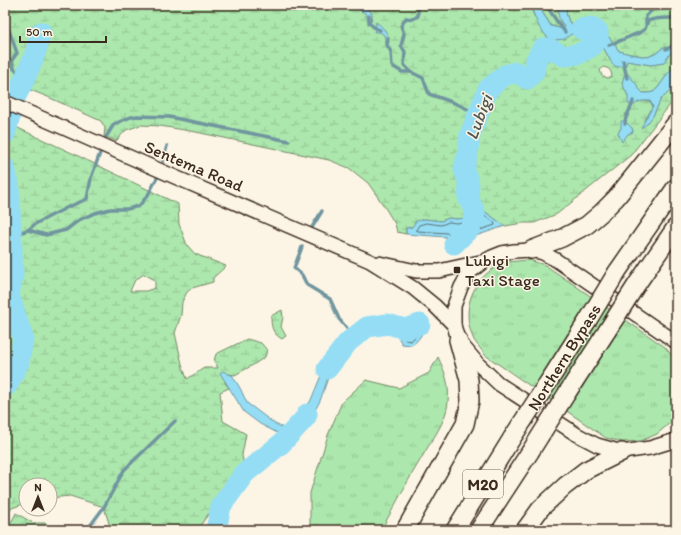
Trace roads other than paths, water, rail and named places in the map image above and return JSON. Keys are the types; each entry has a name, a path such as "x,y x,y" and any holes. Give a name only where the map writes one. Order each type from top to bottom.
{"highway":[{"path":"531,250 568,235 587,225 602,213 616,198 676,123"},
{"name":"Northern Bypass","path":"455,530 618,272 676,187"},
{"name":"Northern Bypass","path":"479,530 637,284 676,227"},
{"path":"405,530 465,424 470,401 469,380 456,332"},
{"path":"524,530 541,508 564,486 586,470 622,452"}],"main road":[{"name":"Sentema Road","path":"5,102 175,178 370,261 413,288 435,306 456,332 478,364 499,384 576,434 598,445 622,452"},
{"path":"456,332 454,306 461,287 469,273 483,262 502,253 514,250 531,250 543,253 556,260 676,342"},
{"name":"Sentema Road","path":"370,261 416,271 439,271 483,262"},
{"path":"622,452 650,448 676,440"}],"water":[{"path":"357,5 366,6 372,14 371,21 368,20 366,14 356,8"},
{"path":"528,5 539,7 551,26 563,29 565,27 559,18 559,7 567,7 566,13 569,22 573,25 595,27 609,37 619,51 648,57 664,47 675,49 667,57 664,63 651,65 627,61 626,65 618,67 613,65 603,47 594,39 593,35 584,33 571,34 565,39 554,40 547,37 539,27 532,10"},
{"path":"376,22 385,31 388,36 389,43 386,43 384,35 380,32 374,32"},
{"path":"583,47 591,47 585,54 570,62 570,55 565,51"},
{"path":"672,69 676,69 676,86 661,99 653,116 647,124 641,128 653,106 650,101 636,103 635,105 628,104 628,96 622,83 624,76 628,74 643,93 651,93 658,88"},
{"path":"621,121 625,121 632,128 633,132 628,134 622,142 618,133 621,128"},
{"path":"470,205 477,206 505,226 467,239 458,245 447,241 446,237 406,234 406,228 412,227 416,221 425,219 441,221 449,218 466,218 473,210"},
{"path":"415,321 424,324 421,336 412,345 402,344 399,339 408,324"},
{"path":"341,340 344,341 345,346 339,361 329,375 320,401 308,423 296,434 287,438 260,424 244,412 220,373 223,371 232,375 247,403 275,424 292,432 311,400 322,373 339,347"}],"waterway":[{"path":"418,5 418,16 413,19 406,18 401,26 404,34 401,46 405,52 404,65 411,72 423,78 429,94 461,106 478,116"},
{"path":"546,5 565,32"},
{"path":"646,24 646,16 654,8 664,9"},
{"path":"369,16 369,23 380,30"},
{"path":"609,45 639,33 645,29 648,21 658,18 676,18"},
{"path":"5,19 17,53 12,60 14,69 25,78"},
{"name":"Lubigi","path":"454,244 471,227 475,213 468,197 469,184 464,169 470,135 488,89 505,75 516,72 527,79 534,72 536,60 542,49 549,48 564,56 578,54 591,47 598,39 598,32 591,27 581,29"},
{"name":"Lubigi","path":"16,96 35,54 41,32"},
{"path":"388,38 387,45 391,52 392,66 402,72 411,72"},
{"path":"666,49 671,47 676,39"},
{"path":"623,61 627,78"},
{"path":"625,124 633,101"},
{"name":"Lubigi","path":"5,134 11,113"},
{"path":"106,137 114,124 137,116 169,117 289,141"},
{"path":"163,161 167,146"},
{"path":"28,230 35,224 87,199 91,178 100,153"},
{"name":"Lubigi","path":"5,168 9,185 13,275 9,295 23,338 19,362 5,387"},
{"path":"11,240 19,233 28,230 46,235 66,230 79,220 95,213 110,209 127,209 139,206 148,195 158,176"},
{"path":"311,229 322,211"},
{"path":"302,247 294,268 302,275 307,285 330,299 339,319 349,331 351,339"},
{"path":"327,369 348,342 367,327 388,324 405,329 420,324"},
{"path":"216,530 221,506 245,473 282,443 306,417 307,414"},
{"path":"87,530 104,507 124,470 175,421"}],"place":[{"name":"Lubigi Taxi Stage","path":"457,270"}]}
